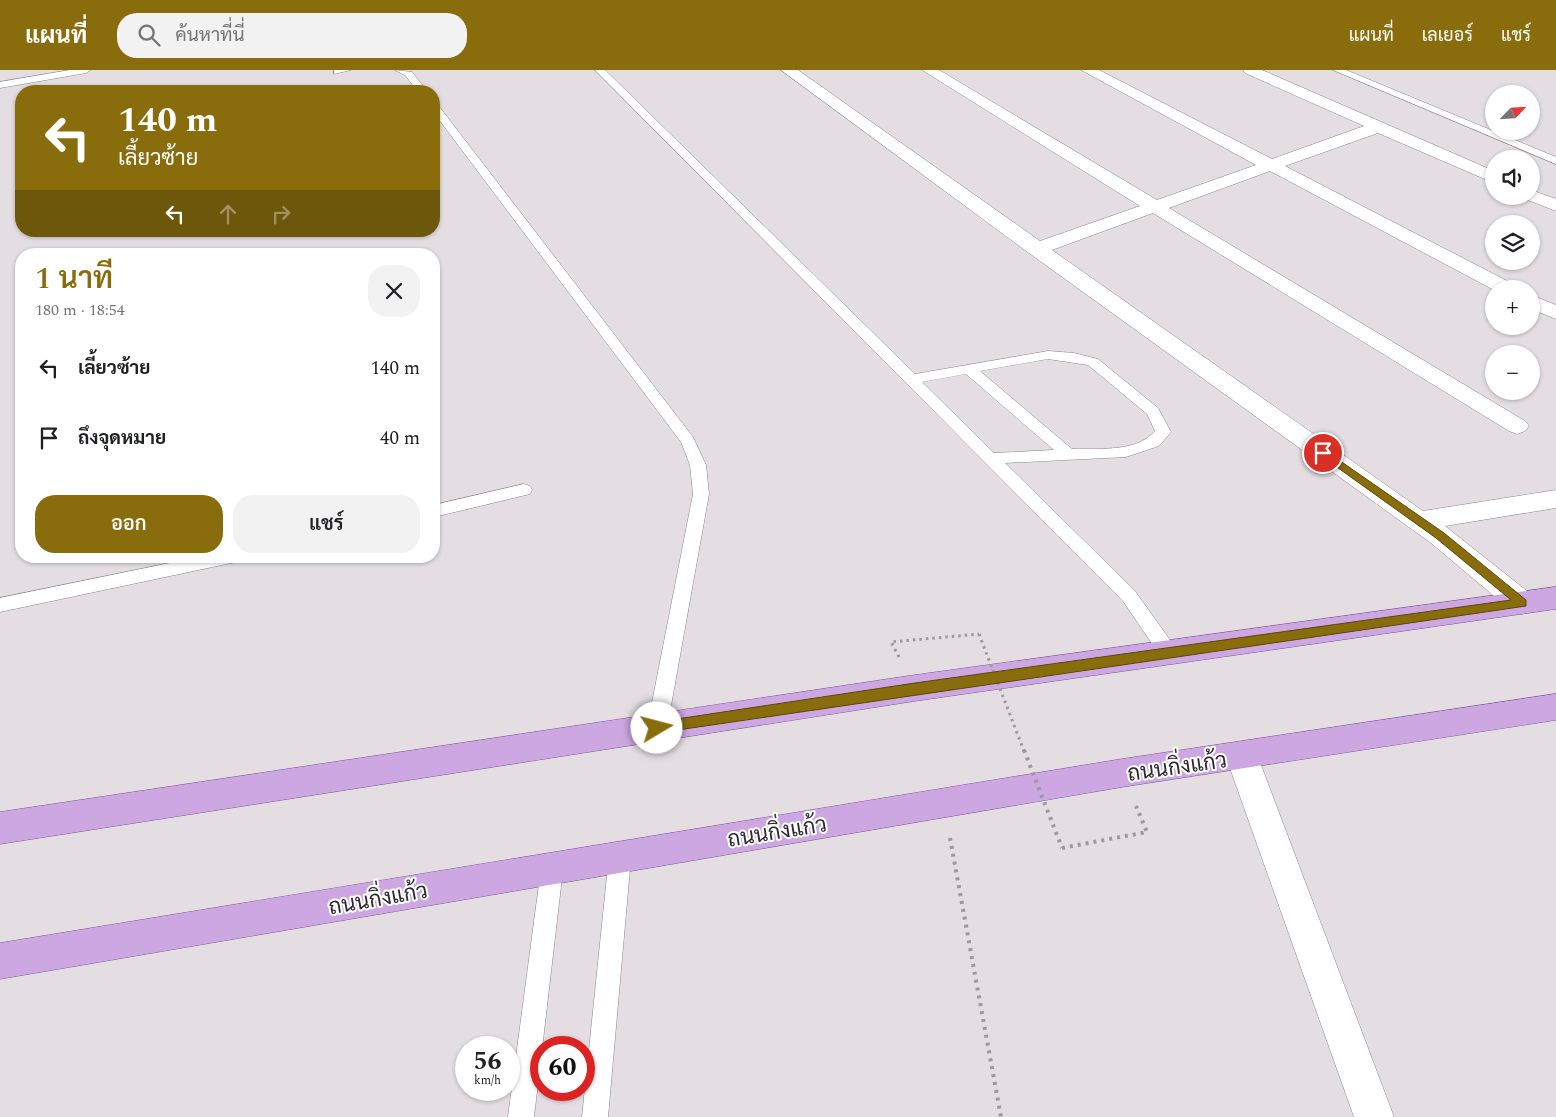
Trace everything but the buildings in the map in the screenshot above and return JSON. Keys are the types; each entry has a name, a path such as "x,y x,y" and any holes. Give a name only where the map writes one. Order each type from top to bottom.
{"main road":[{"path":"0,828 915,688 1556,598"},
{"name":"ถนนกิ่งแก้ว","path":"0,961 1122,773 1242,757 1556,707"}],"street":[{"path":"788,70 1419,521 1522,603"},
{"path":"929,70 1517,426"},
{"path":"1088,70 1491,280"},
{"path":"1250,70 1485,174"},
{"path":"1036,249 1152,206 1378,127"},
{"path":"1540,199 1556,206"},
{"path":"1540,305 1556,313"},
{"path":"1419,521 1556,499"},
{"path":"1242,757 1374,1117"}],"lane":[{"path":"0,84 86,70"},
{"path":"400,70 409,74 417,85"},
{"path":"600,70 1129,596 1168,652"},
{"path":"1338,70 1556,161"},
{"path":"440,115 688,441 698,465 702,494 657,728"},
{"path":"912,379 1048,356 1074,357 1093,362 1153,411 1163,432 1154,442 1126,452 991,458"},
{"path":"969,369 1068,454"},
{"path":"440,510 524,490"},
{"path":"0,605 202,563"},
{"path":"595,1117 620,857"},
{"path":"521,1117 552,869"}],"path":[{"path":"915,688 891,642 979,634 1062,848 1147,832 1122,773"},
{"path":"943,803 1000,1117"}],"route":[{"path":"657,728 915,688 1522,603 1440,536 1323,453"}]}
